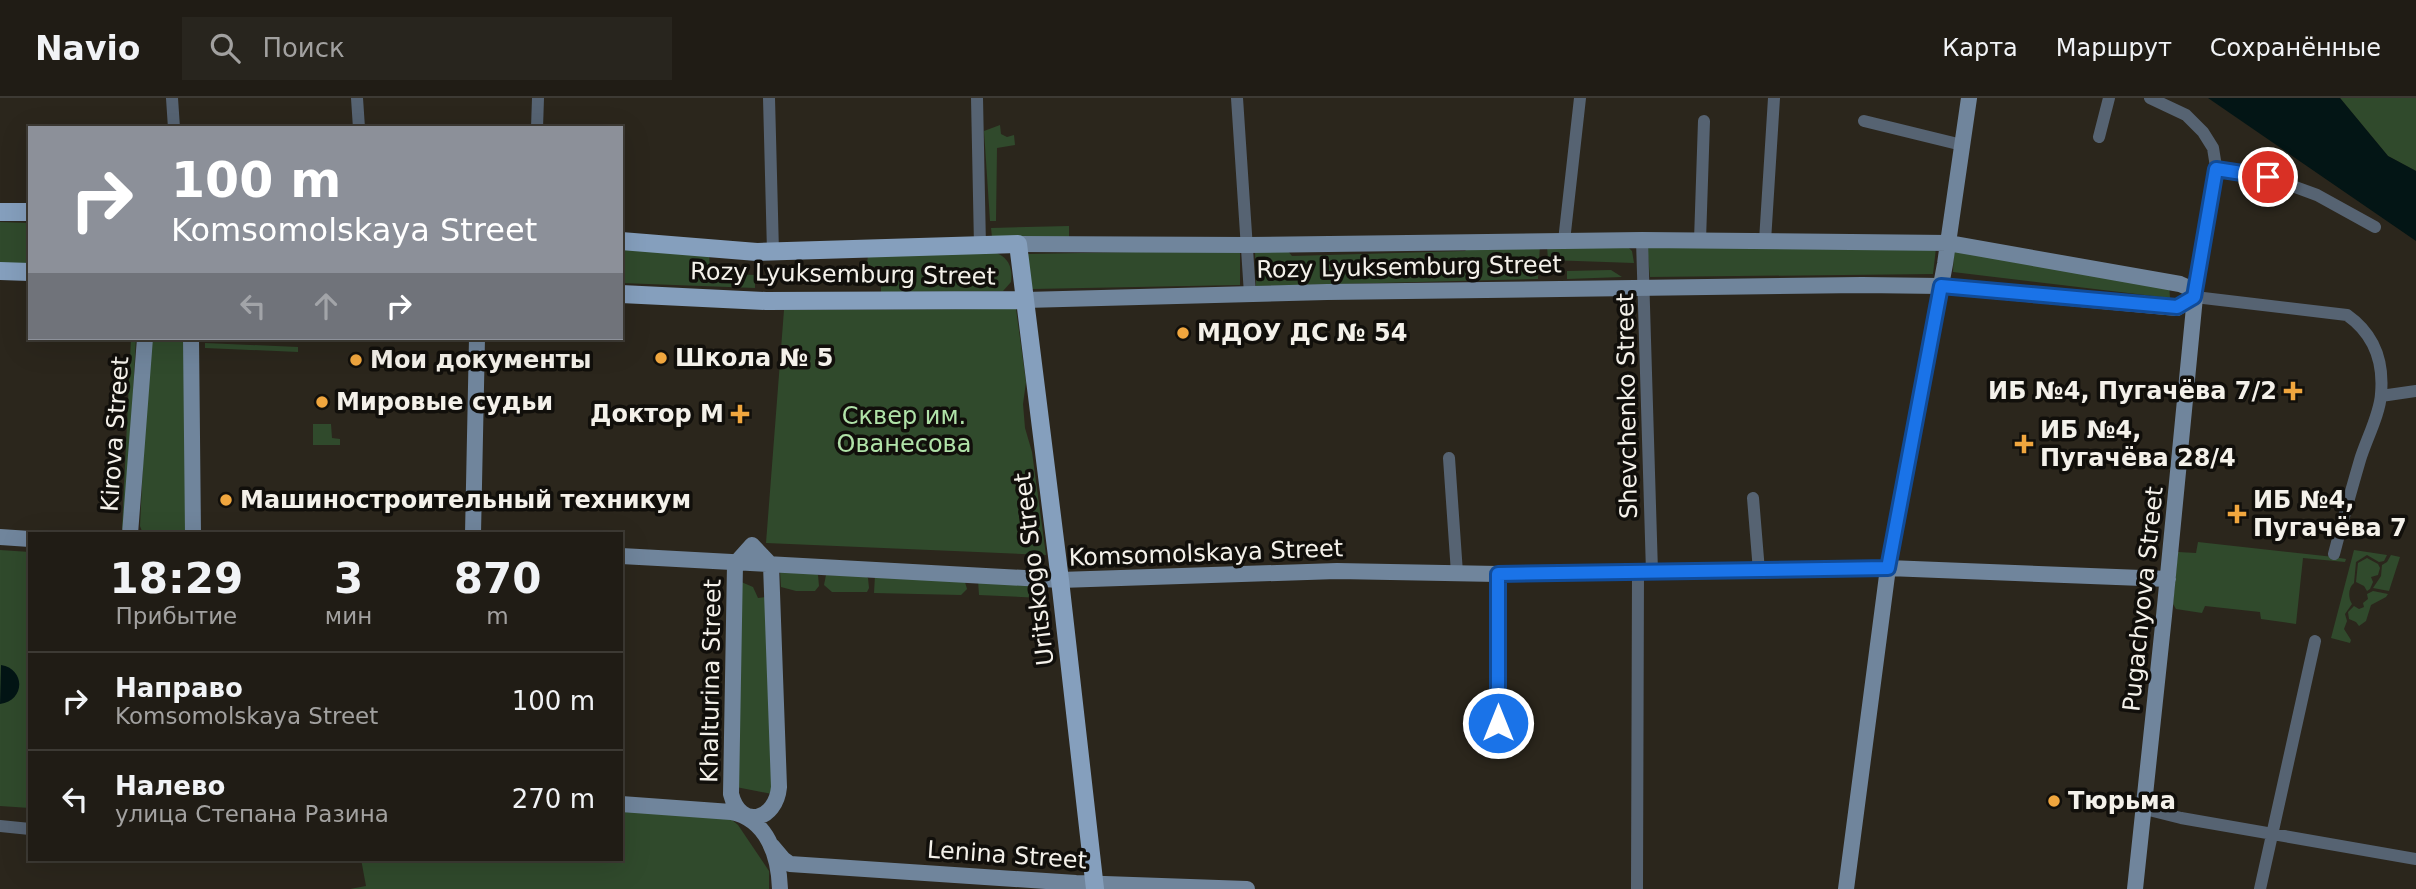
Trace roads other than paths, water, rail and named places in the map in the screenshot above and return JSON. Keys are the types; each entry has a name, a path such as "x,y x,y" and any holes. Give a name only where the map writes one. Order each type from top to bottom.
{"main road":[{"path":"1846,889 1888,568 1941,286 1969,98"},
{"path":"0,212 28,212"},
{"name":"Rozy Lyuksemburg Street","path":"623,241 773,252 1018,244 1248,245 1642,240 1948,243 2180,284 2189,289 2194,297 2177,307 1941,286 766,302 623,294"},
{"name":"Uritskogo Street","path":"1018,244 1097,886"},
{"path":"0,271 28,272"},
{"name":"Pugachyova Street","path":"2135,889 2194,297"},
{"name":"Kirova Street","path":"130,532 145,340"},
{"path":"191,340 193,532"},
{"path":"473,532 477,340"},
{"path":"0,537 28,539"},
{"name":"Khalturina Street","path":"771,565 752,545 735,564 731,794 738,814 759,826 772,846 780,870 780,889"},
{"path":"623,556 735,564"},
{"path":"623,804 755,817 770,812 777,801 779,787 771,565"},
{"name":"Komsomolskaya Street","path":"771,565 1060,580 1337,571 1498,574 1888,568 2168,579"},
{"name":"Lenina Street","path":"772,846 790,864 1097,886 1247,889"}],"street":[{"path":"172,98 174,126"},
{"path":"357,98 359,126"},
{"path":"537,126 538,98"},
{"path":"769,98 773,252"},
{"path":"977,98 980,246"},
{"path":"1237,98 1250,294"},
{"path":"1564,241 1580,98"},
{"path":"1765,241 1774,98"},
{"path":"2099,136 2109,98"},
{"name":"Pugachyova Street","path":"2150,98 2186,115 2203,132 2213,148 2216,169 2194,297"},
{"path":"1700,240 1704,121"},
{"path":"1864,121 1962,145"},
{"path":"2216,169 2268,177 2317,195 2375,227"},
{"name":"Shevchenko Street","path":"1637,889 1645,572 1645,288 1642,240"},
{"name":"Rozy Lyuksemburg Street","path":"2194,297 2347,315 2363,327 2375,348 2381,367 2382,396"},
{"path":"2334,554 2362,453 2382,396 2416,391"},
{"path":"1449,458 1457,573"},
{"path":"1753,498 1759,570"},
{"path":"1498,574 1499,748"},
{"path":"2260,889 2315,640"},
{"path":"2145,809 2181,818 2416,859"},
{"path":"0,826 28,829"}],"place":[{"name":"МДОУ ДС № 54","path":"1183,333"},
{"name":"Школа № 5","path":"661,358"},
{"name":"Мои документы","path":"356,360"},
{"name":"ИБ №4, Пугачёва 7/2","path":"2293,391"},
{"name":"Мировые судьи","path":"322,402"},
{"name":"Доктор М","path":"740,414"},
{"name":"ИБ №4, Пугачёва 28/4","path":"2024,444"},
{"name":"Машиностроительный техникум","path":"226,500"},
{"name":"ИБ №4, Пугачёва 7","path":"2237,514"},
{"name":"Тюрьма","path":"2054,801"}],"park label":[{"name":"Сквер им. Ованесова","path":"904,430"}]}
